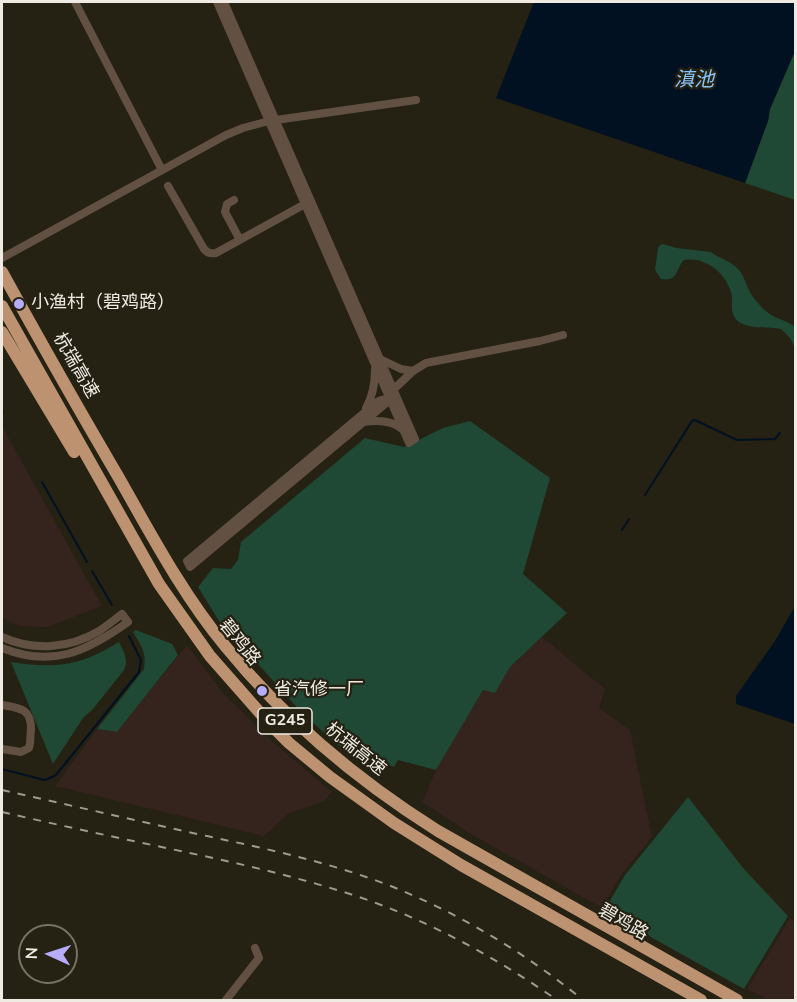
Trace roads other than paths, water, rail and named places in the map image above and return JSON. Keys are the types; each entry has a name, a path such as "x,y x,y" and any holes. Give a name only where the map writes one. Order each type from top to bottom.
{"highway":[{"path":"2,265 29,321"},
{"name":"杭瑞高速","path":"2,272 180,584 225,647 274,703 348,769 414,816 737,1000"},
{"name":"碧鸡路","path":"2,285 168,576 219,648 256,692 296,733 370,793 412,821 464,853 724,1000"},
{"name":"碧鸡路","path":"2,306 159,584 210,656 289,743 330,777 401,828 453,860 701,1000"},
{"path":"2,322 147,578 192,644 243,705 297,757 352,802 415,844 465,875 687,1000"},
{"path":"2,333 77,456"}],"street":[{"path":"75,2 162,170"},
{"path":"217,2 272,121 377,362 390,400 409,443 415,439 389,380 377,362 304,204 272,121 224,2"},
{"path":"2,258 226,135 243,128 272,121 416,100"},
{"path":"168,186 206,252 213,254 304,204"},
{"path":"234,200 227,204 225,212 240,240"},
{"path":"393,390 413,370 426,363 563,335"},
{"path":"377,362 413,370"},
{"path":"377,362 371,398 363,418 190,567 187,561 363,418 390,400 389,380"},
{"path":"390,400 400,406"},
{"path":"363,418 399,426 404,432"},
{"path":"2,637 14,642 50,646 66,644 92,635 122,614 128,622 99,642 70,654 38,656 2,648"},
{"path":"2,705 21,709 26,712 31,721 28,748 21,752 2,749"},
{"path":"226,1000 260,958 255,948"}],"water":[{"name":"滇池","path":"534,2 795,2 795,51 770,109 768,121 745,183 496,98"},
{"path":"795,606 796,724 736,704 736,696 775,641"}],"waterway":[{"path":"645,495 692,421 695,420 737,440 775,439 780,433"},
{"path":"42,482 87,562"},
{"path":"622,530 629,519"},
{"path":"92,571 112,605"},
{"path":"2,769 44,780 56,775 139,672 141,660 129,636"}],"railway":[{"path":"2,790 248,845 338,868 383,883 462,919 537,965 583,1000"},
{"path":"2,812 241,864 356,896 435,928 510,969 557,1000"}],"place":[{"name":"小渔村（碧鸡路）","path":"19,304"},
{"name":"省汽修一厂","path":"262,691"}]}
